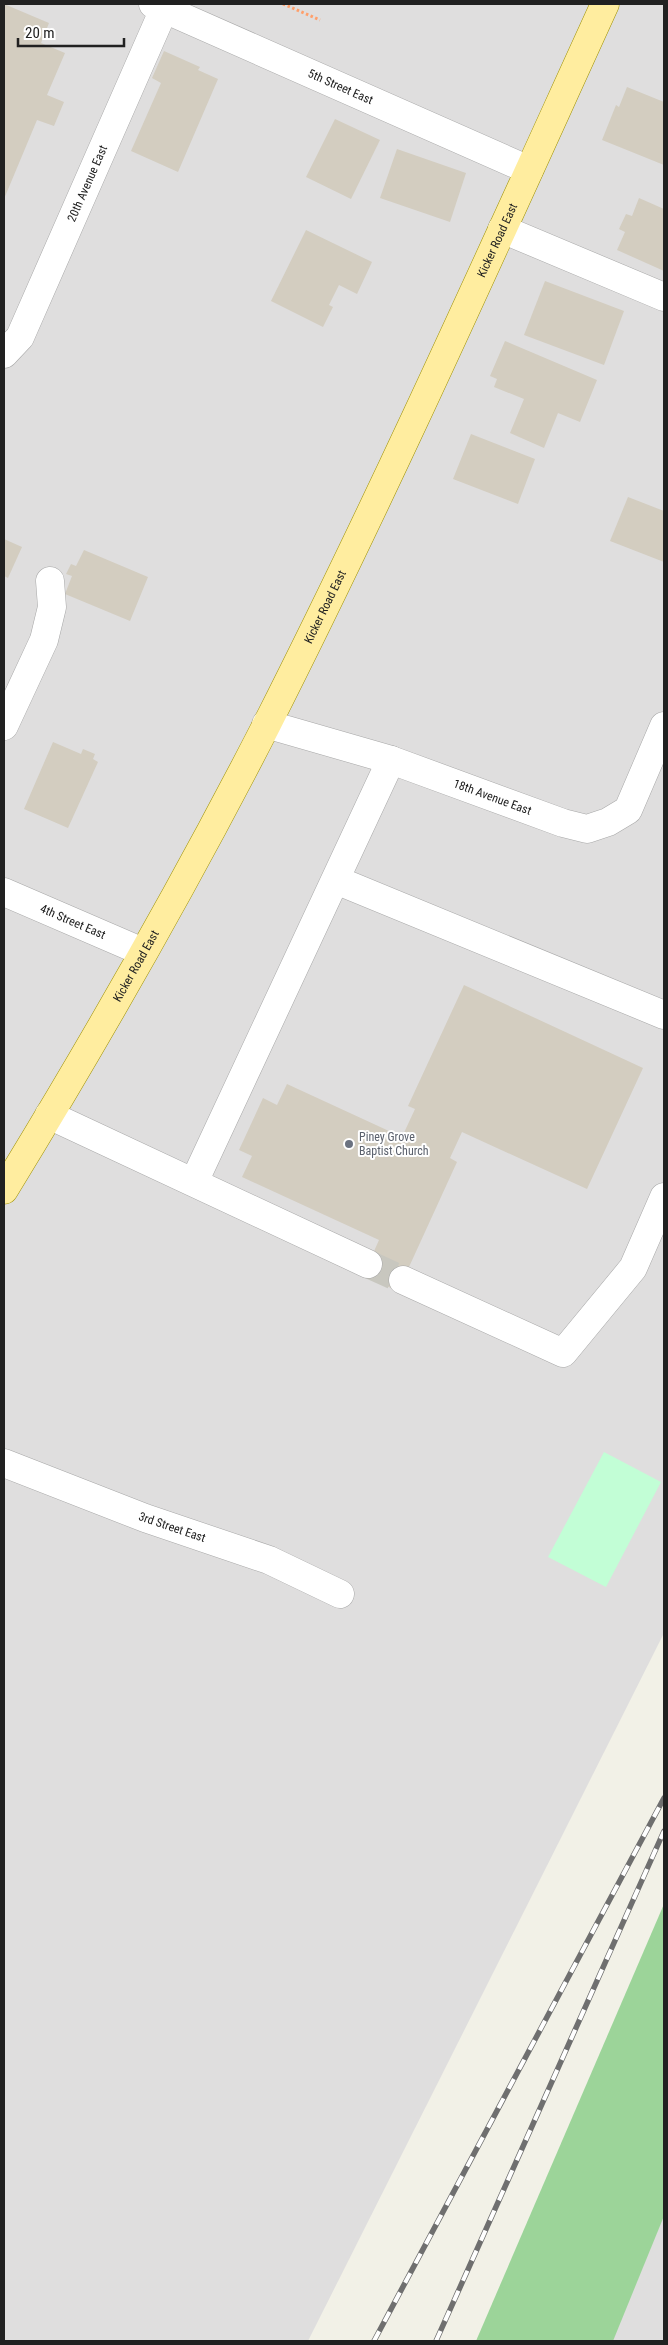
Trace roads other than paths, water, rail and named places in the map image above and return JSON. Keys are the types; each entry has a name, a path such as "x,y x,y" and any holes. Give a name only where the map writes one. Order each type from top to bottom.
{"main road":[{"name":"Kicker Road East","path":"4,1190 143,952 266,724 462,321 605,4"}],"street":[{"name":"5th Street East","path":"159,6 529,170"},
{"name":"20th Avenue East","path":"4,354 20,338 159,6"},
{"path":"502,229 664,296"},
{"path":"4,726 44,640 52,607 50,581"},
{"name":"18th Avenue East","path":"266,724 391,760 564,824 587,829 608,822 628,810 664,726"},
{"path":"194,1182 391,760"},
{"path":"336,880 664,1015"},
{"name":"4th Street East","path":"4,892 143,952"},
{"path":"49,1115 368,1264"},
{"path":"404,1280 563,1353 633,1268 664,1197"},
{"name":"3rd Street East","path":"4,1463 145,1518 269,1560 340,1594"}],"tunnel":[{"path":"368,1264 403,1280"}],"railway":[{"path":"374,2341 664,1798"},
{"path":"436,2341 664,1831"}],"place":[{"name":"Piney Grove Baptist Church","path":"349,1144"}]}
